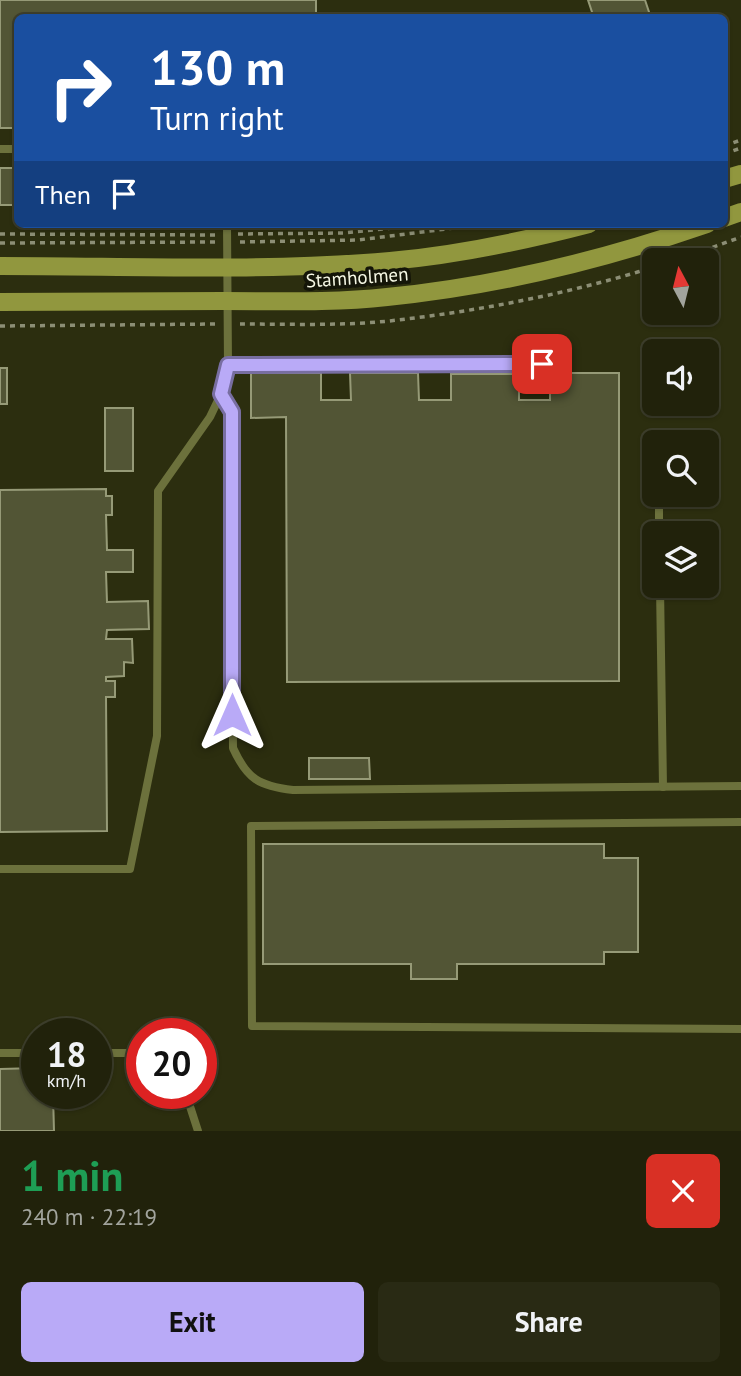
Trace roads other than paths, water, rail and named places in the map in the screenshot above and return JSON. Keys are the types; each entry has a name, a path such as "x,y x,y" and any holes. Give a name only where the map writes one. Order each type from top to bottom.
{"street":[{"name":"Stamholmen","path":"0,266 317,265 403,260 523,241 573,228"},
{"name":"Stamholmen","path":"0,302 314,302 385,298 459,289 530,276 629,251 695,228"}],"lane":[{"path":"0,869 130,869 157,736 159,491 211,417 221,394 228,365 227,228"},
{"path":"228,365 542,364"},
{"path":"221,394 232,412 233,748 242,769 265,787 293,790 741,786"},
{"path":"660,598 663,787"},
{"path":"741,822 251,826 252,1026 741,1029"},
{"path":"0,1053 21,1053"},
{"path":"191,1109 198,1131"}]}
